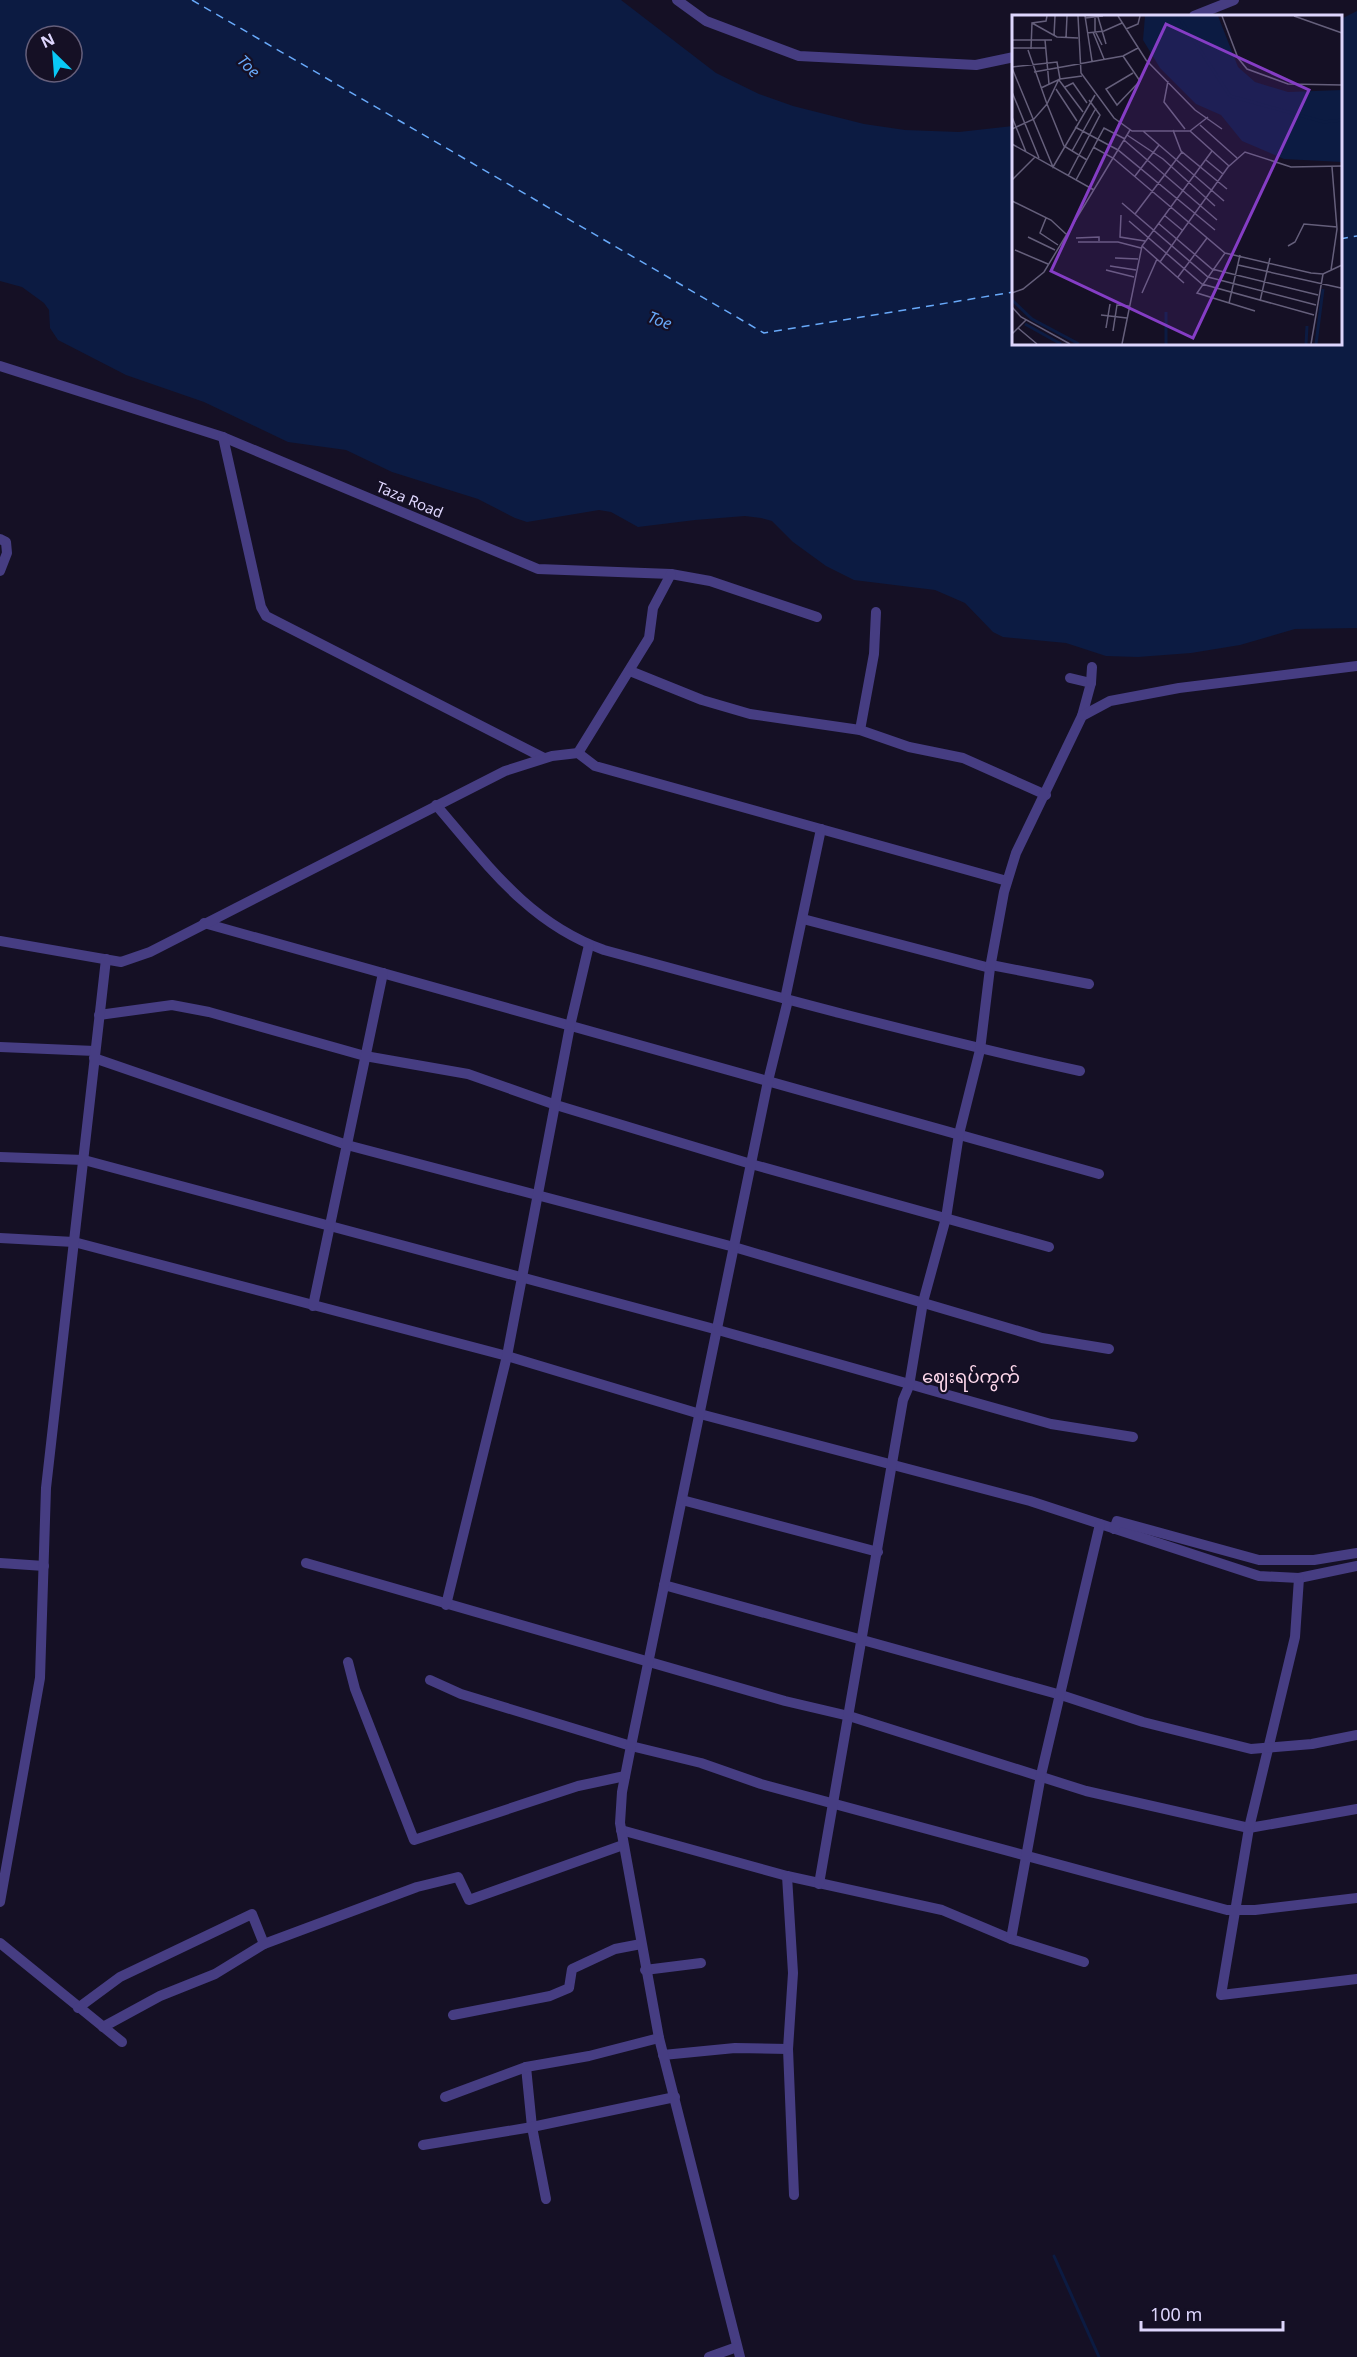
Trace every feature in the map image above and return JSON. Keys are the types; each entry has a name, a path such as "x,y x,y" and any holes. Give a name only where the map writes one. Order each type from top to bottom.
{"street":[{"path":"677,0 716,26 799,56 976,65 1012,57"},
{"path":"1196,15 1234,0"},
{"name":"Taza Road","path":"0,366 224,436 538,569 671,574 711,581 817,617"},
{"path":"224,436 261,607 266,616 544,758"},
{"path":"0,538 6,542 8,548 0,571"},
{"path":"579,753 649,638 653,608 671,574"},
{"path":"860,730 874,654 876,612"},
{"path":"1082,716 1110,701 1179,688 1357,666"},
{"path":"819,1884 903,1400 909,1386 923,1302 946,1218 959,1134 980,1050 990,966 1008,881 1016,853 1046,795 1082,716 1091,683 1092,667"},
{"path":"630,671 702,700 750,714 860,730 909,747 963,758 1046,795"},
{"path":"1070,678 1091,683"},
{"path":"0,941 121,962 150,952 506,771 544,758 579,753 595,766 1008,881"},
{"path":"436,805 513,894 540,917 574,939 788,1000 980,1050 1080,1071"},
{"path":"709,2357 738,2352 700,2209 675,2097 659,2038 621,1830 625,1776 648,1660 768,1081 788,1000 785,999 821,830"},
{"path":"803,919 990,966 1089,984"},
{"path":"204,923 1099,1174"},
{"path":"446,1605 507,1356 570,1026 589,945"},
{"path":"0,1902 40,1678 46,1488 106,959"},
{"path":"313,1306 383,973"},
{"path":"99,1016 172,1005 209,1012 365,1056 468,1074 556,1105 751,1164 1049,1247"},
{"path":"0,1047 95,1054 347,1145 734,1247 1042,1338 1109,1349"},
{"path":"0,1157 84,1160 718,1330 909,1386 1051,1424 1133,1437"},
{"path":"0,1238 74,1242 507,1356 700,1414 1030,1501 1259,1576 1299,1578 1357,1566"},
{"path":"682,1500 878,1552"},
{"path":"1114,1529 1117,1521 1259,1560 1314,1560 1357,1552"},
{"path":"1011,1939 1041,1775 1100,1524"},
{"path":"0,1563 44,1566"},
{"path":"306,1563 785,1701 849,1716 928,1743 1041,1775 1086,1791 1249,1828 1357,1809"},
{"path":"1299,1578 1295,1637 1249,1828 1221,1995 1357,1979"},
{"path":"664,1585 1061,1695 1191,1735 1251,1749 1312,1744 1357,1735"},
{"path":"348,1662 355,1689 414,1840 578,1786 625,1776"},
{"path":"430,1680 461,1694 631,1746 700,1763 761,1784 833,1801 1027,1857 1234,1910 1255,1910 1357,1898"},
{"path":"621,1830 819,1884 942,1910 1011,1939 1084,1962"},
{"path":"103,2027 160,1996 215,1974 264,1944 377,1904 417,1887 458,1877 469,1900 623,1845"},
{"path":"787,1876 793,1972 788,2049 794,2195"},
{"path":"78,2008 120,1977 252,1914 264,1944"},
{"path":"0,1943 122,2042"},
{"path":"453,2015 550,1996 569,1988 572,1969 615,1949 641,1944"},
{"path":"645,1970 700,1963"},
{"path":"445,2097 526,2067 589,2056 659,2038"},
{"path":"663,2055 735,2048 788,2049"},
{"path":"526,2067 532,2127 546,2199"},
{"path":"423,2145 532,2127 675,2097"}],"water":[{"name":"Toe","path":"0,0 621,0 716,73 759,94 793,106 864,124 905,130 959,132 1012,126 1012,345 1342,345 1342,18 1357,11 1357,628 1295,629 1240,645 1191,653 1138,657 1106,656 1066,643 1003,637 993,632 965,603 935,590 854,580 826,566 793,542 772,521 761,518 745,516 638,527 611,512 599,510 527,522 478,499 392,472 346,450 288,442 204,402 126,375 58,340 50,328 49,310 44,303 22,287 0,281"}],"waterway":[{"path":"1054,2256 1099,2357"}],"ferry route":[{"path":"192,0 764,333 1012,292"},
{"path":"1342,239 1357,236"}],"district":[{"name":"ဈေးရပ်ကွက်","path":"971,1376"}]}
